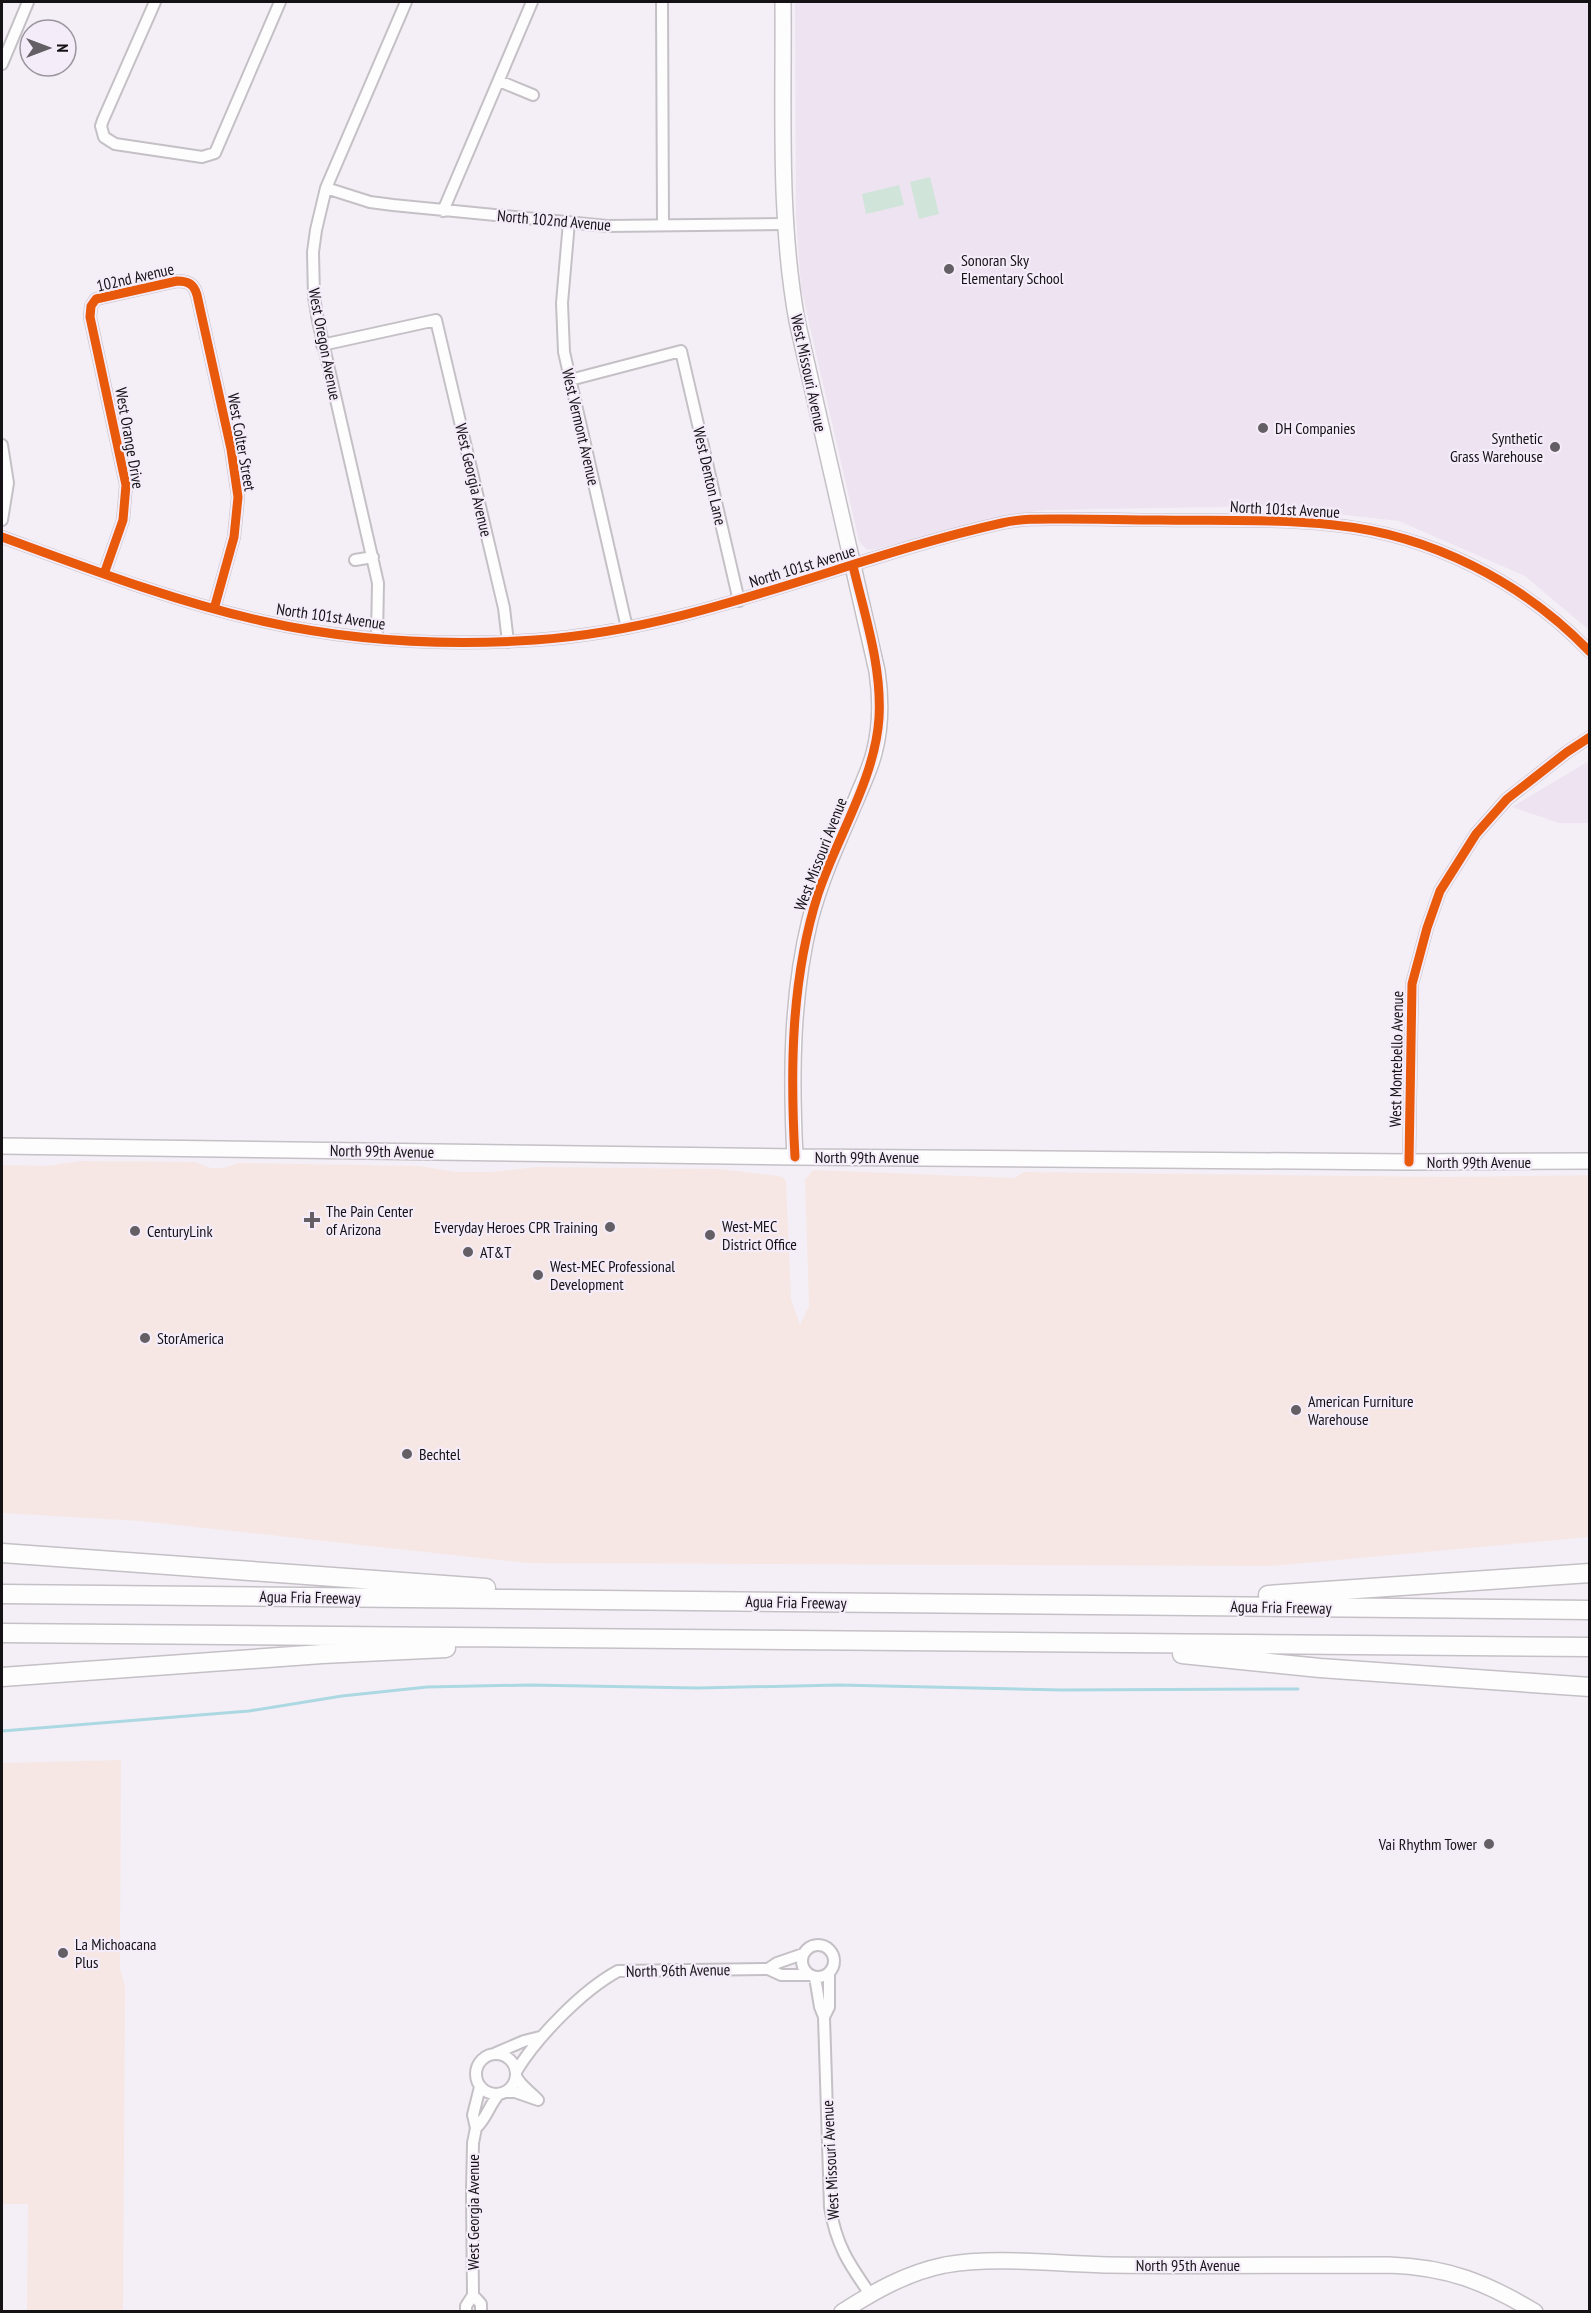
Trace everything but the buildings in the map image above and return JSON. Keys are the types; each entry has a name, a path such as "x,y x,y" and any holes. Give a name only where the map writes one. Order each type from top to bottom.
{"highway":[{"path":"2,1552 285,1575 499,1588 589,1601"},
{"path":"1090,1604 1209,1594 1295,1594 1590,1573"},
{"name":"Agua Fria Freeway","path":"2,1594 1590,1610"},
{"path":"2,1633 1590,1647"},
{"path":"2,1677 322,1654 502,1647 588,1639"},
{"path":"1091,1643 1320,1668 1590,1687"}],"street":[{"path":"2,64 28,2"},
{"path":"154,2 103,120 101,126 104,137 115,144 202,157 214,153 218,146 280,2"},
{"name":"West Oregon Avenue","path":"377,638 379,593 373,557 322,345 314,297 313,252 326,188 406,2"},
{"path":"443,211 532,2"},
{"path":"662,2 663,225"},
{"name":"West Missouri Avenue","path":"783,2 785,224 788,273 797,321 878,671 880,702 878,735 869,768 827,868 810,920 800,972 794,1035 795,1156"},
{"path":"499,81 533,94"},
{"name":"North 102nd Avenue","path":"326,188 370,202 607,226 785,224"},
{"name":"West Vermont Avenue","path":"569,222 564,270 562,326 564,352 627,628"},
{"name":"102nd Avenue","path":"91,306 96,299 177,281 188,282"},
{"name":"West Colter Street","path":"188,282 195,288 197,295 237,482 237,523 214,609"},
{"name":"West Orange Drive","path":"91,306 90,317 126,485 123,520 104,574"},
{"name":"West Georgia Avenue","path":"322,345 436,320 504,608 508,642"},
{"name":"West Denton Lane","path":"570,380 681,351 739,601"},
{"path":"2,445 8,483 2,520"},
{"name":"North 101st Avenue","path":"2,537 104,574 214,609 292,627 377,638 453,643 565,638 627,628 739,601 940,540 1017,520 1279,521 1337,525 1375,531 1412,541 1480,569 1534,604 1564,627 1590,652"},
{"path":"355,560 373,557"},
{"name":"West Montebello Avenue","path":"1409,1162 1412,984 1426,928 1440,891 1462,854 1499,808 1534,777 1590,737"},
{"name":"North 99th Avenue","path":"2,1146 1409,1162 1590,1161"},
{"path":"814,1945 828,1948 834,1960 829,1973 821,1977 812,1976 802,1964 803,1954 814,1945"},
{"name":"North 96th Avenue","path":"768,1969 777,1963 803,1954"},
{"name":"North 96th Avenue","path":"517,2074 540,2037 600,1981 618,1971 768,1969 781,1975 812,1976"},
{"name":"West Missouri Avenue","path":"824,2017 829,2007 829,1973"},
{"name":"West Missouri Avenue","path":"812,1976 824,2017 830,2208 833,2226 842,2250 870,2294"},
{"name":"North 96th Avenue","path":"496,2053 540,2037"},
{"path":"496,2053 508,2057 517,2074 521,2085 538,2100 515,2092 486,2092 480,2087 476,2075 484,2057 496,2053"},
{"path":"503,2093 512,2088 517,2074"},
{"name":"West Georgia Avenue","path":"466,2312 466,2306 473,2295 472,2183 476,2128 473,2115 480,2087"},
{"name":"West Georgia Avenue","path":"476,2128 485,2119 492,2102 503,2093"},
{"name":"North 95th Avenue","path":"842,2312 888,2284 918,2272 945,2265 980,2262 1427,2267 1462,2275 1500,2291 1535,2312"},
{"name":"West Georgia Avenue","path":"473,2295 481,2304 481,2312"}],"shaded area":[{"path":"795,2 1589,2 1589,630 1525,576 1399,521 1265,506 1046,510 1012,514 872,550 866,549 859,541 801,287 796,214"},
{"path":"1589,761 1589,823 1559,823 1512,807"},
{"path":"81,1161 195,1162 211,1168 224,1168 239,1163 420,1166 455,1172 492,1172 536,1167 719,1169 779,1176 786,1182 791,1299 800,1325 809,1306 805,1180 813,1170 1015,1178 1024,1172 1450,1177 1589,1175 1589,1537 1272,1566 527,1563 140,1521 2,1513 2,1165 47,1166"},
{"path":"121,1760 120,1968 125,1987 123,2311 2,2311 27,2310 28,2204 2,2204 2,1763"}],"green space":[{"path":"930,177 939,214 919,219 910,182"},
{"path":"899,185 904,205 866,214 862,194"}],"waterway":[{"path":"2,1731 249,1711 342,1696 427,1687 529,1685 697,1688 839,1685 1062,1690 1298,1689"}],"cycle path":[{"path":"104,574 123,520 126,485 90,317 91,306 96,299 177,281 184,282 190,284 196,291 231,449 238,497 234,537 214,609"},
{"path":"2,537 163,594 262,621 330,633 398,640 501,642 595,633 654,622 713,607 886,554 1010,521 1080,519 1312,523 1370,530 1406,539 1473,566 1535,604 1590,652"},
{"path":"795,1157 794,1024 802,959 818,894 863,785 876,741 879,718 875,661 853,566"},
{"path":"1409,1162 1412,984 1440,891 1476,834 1507,799 1590,737"}],"place":[{"name":"Sonoran Sky Elementary School","path":"949,269"},
{"name":"DH Companies","path":"1263,428"},
{"name":"Synthetic Grass Warehouse","path":"1555,447"},
{"name":"The Pain Center of Arizona","path":"312,1220"},
{"name":"Everyday Heroes CPR Training","path":"610,1227"},
{"name":"CenturyLink","path":"135,1231"},
{"name":"West-MEC District Office","path":"710,1235"},
{"name":"AT&T","path":"468,1252"},
{"name":"West-MEC Professional Development","path":"538,1275"},
{"name":"StorAmerica","path":"145,1338"},
{"name":"American Furniture Warehouse","path":"1296,1410"},
{"name":"Bechtel","path":"407,1454"},
{"name":"Vai Rhythm Tower","path":"1489,1844"},
{"name":"La Michoacana Plus","path":"63,1953"}]}
